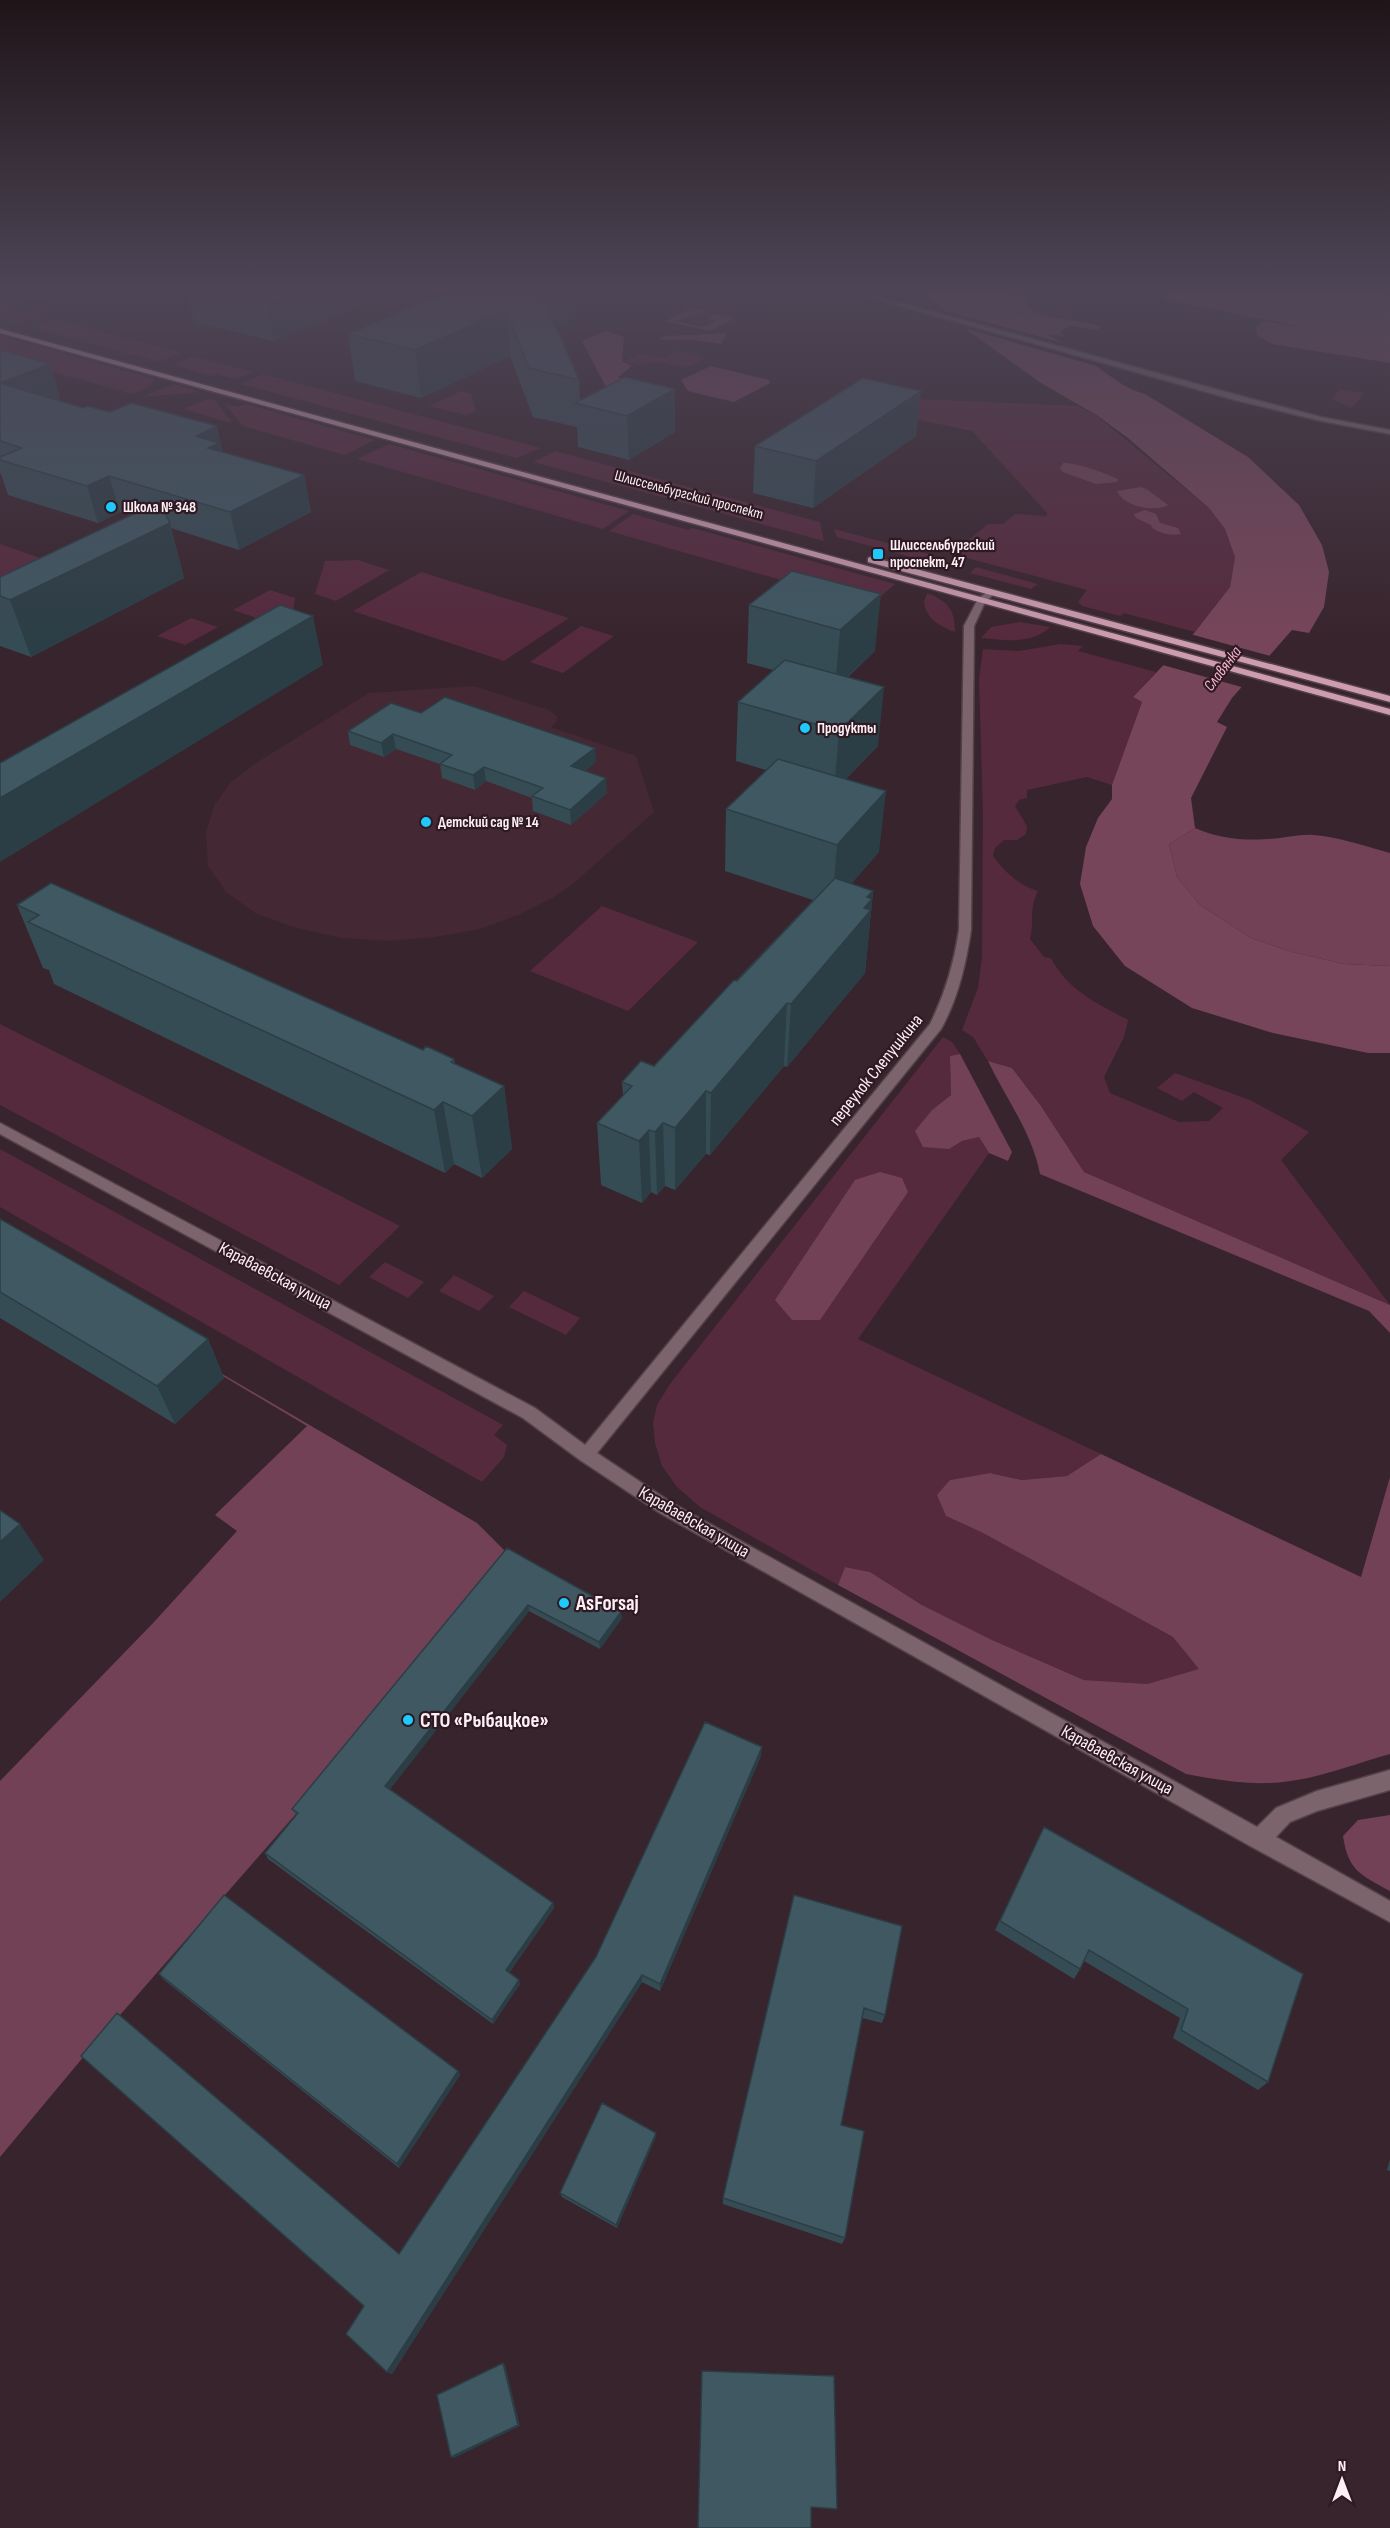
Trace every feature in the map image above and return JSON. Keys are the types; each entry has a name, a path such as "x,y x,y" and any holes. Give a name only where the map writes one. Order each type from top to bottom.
{"main road":[{"name":"Шлиссельбургский проспект","path":"268,404 986,597 1128,629 1390,699"},
{"name":"Шлиссельбургский проспект","path":"291,404 986,597 1118,639 1390,712"}],"street":[{"path":"1263,404 1321,419 1390,432"},
{"name":"переулок Слепушкина","path":"586,1455 936,1026 952,994 960,965 964,930 969,626 986,597"},
{"name":"Караваевская улица","path":"0,1128 529,1413 586,1455 666,1508 1390,1912"},
{"path":"1259,1840 1283,1815 1317,1801 1390,1780"}],"shaded area":[{"path":"195,404 218,404 232,423 183,409"},
{"path":"225,404 238,407 245,404 375,440 345,455 243,426"},
{"path":"315,404 376,404 541,448 516,458"},
{"path":"433,404 474,404 476,411 466,415 429,406"},
{"path":"887,404 1078,406 1098,417 1209,508 1225,529 1235,557 1230,587 1195,632 1124,613 1120,616 1082,606 1078,602 1087,590 952,554 988,524 1003,524 1015,514 1046,516 1047,513 972,431 878,411"},
{"path":"1343,404 1355,404 1352,408"},
{"path":"389,444 629,511 603,529 357,459"},
{"path":"555,451 820,522 824,541 533,462"},
{"path":"1063,463 1083,466 1118,479 1117,482 1096,484 1063,472 1060,469"},
{"path":"1141,487 1168,505 1155,508 1140,507 1126,501 1117,491"},
{"path":"1145,510 1156,514 1160,523 1178,528 1181,534 1163,533 1136,518 1134,514"},
{"path":"633,514 895,584 872,604 609,531"},
{"path":"834,529 933,555 926,561 837,537"},
{"path":"0,544 72,569 0,603"},
{"path":"358,560 389,570 336,601 315,594 325,561"},
{"path":"976,567 1038,584 1031,589 970,573"},
{"path":"421,572 569,618 504,661 353,611"},
{"path":"270,590 295,598 293,611 271,623 233,610"},
{"path":"927,593 940,599 949,607 954,618 955,632 931,618 924,602"},
{"path":"191,618 218,627 185,645 157,636"},
{"path":"1020,622 1050,627 1035,637 1026,639 981,638 991,627"},
{"path":"581,626 614,636 563,673 530,662"},
{"path":"1060,644 1083,646 1078,651 1156,672 1133,697 1142,702 1112,785 1087,777 1027,790 1027,798 1019,800 1015,806 1027,826 1026,834 1017,840 1004,840 995,848 993,856 1007,872 1024,886 1038,891 1032,910 1030,939 1044,957 1051,958 1074,987 1095,1002 1128,1020 1124,1037 1104,1077 1110,1093 1179,1122 1209,1121 1223,1108 1194,1092 1182,1101 1157,1088 1175,1073 1250,1100 1309,1132 1281,1160 1390,1305 1084,1172 1041,1106 1012,1068 988,1061 973,1037 962,1030 978,988 982,957 983,813 979,679 983,649 1019,651"},
{"name":"Детский сад № 14","path":"474,686 549,710 558,717 555,720 558,721 551,727 636,756 654,812 573,884 554,897 518,915 480,929 436,937 389,941 341,938 293,927 255,913 226,892 208,866 206,832 215,804 231,782 259,761 369,693"},
{"path":"1195,828 1239,839 1323,836 1390,853 1390,966 1344,964 1292,952 1251,938 1200,905 1177,877 1169,844"},
{"path":"602,906 698,942 628,1011 530,971"},
{"path":"0,1024 400,1226 339,1285 0,1105"},
{"path":"943,1037 952,1042 960,1054 950,1056 951,1095 932,1110 948,1149 962,1141 979,1137 989,1153 858,1339 1101,1454 1067,1476 1022,1480 990,1473 950,1480 946,1516 983,1533 1173,1637 1200,1669 1147,1684 1084,1680 992,1640 922,1605 870,1572 845,1567 838,1585 700,1507 677,1487 662,1466 655,1443 653,1423 657,1405 670,1384"},
{"path":"960,1054 1012,1152 1008,1161 989,1153 979,1137 962,1141 949,1149 923,1147 915,1131 932,1110 951,1095 950,1056"},
{"path":"988,1061 1012,1068 1041,1106 1084,1172 1390,1305 1390,1333 1369,1311 1040,1174 1025,1130"},
{"path":"0,1149 503,1425 494,1435 507,1445 504,1457 482,1482 0,1207"},
{"path":"880,1172 902,1178 908,1192 820,1320 792,1320 775,1300 855,1180"},
{"path":"0,1244 477,1523 508,1554 295,1815 85,2055 0,2157 0,1781 154,1622 237,1531 215,1515 307,1426"},
{"path":"385,1262 424,1282 408,1298 369,1277"},
{"path":"454,1275 494,1296 479,1311 439,1291"},
{"path":"524,1291 580,1318 566,1335 509,1307"},
{"path":"1101,1454 1361,1577 1390,1477 1390,1754 1300,1780 1284,1782 1238,1782 1186,1774 838,1585 845,1567 870,1572 922,1605 992,1640 1084,1680 1147,1684 1199,1669 1173,1637 983,1533 946,1516 937,1495 950,1480 990,1473 1022,1480 1067,1476"},
{"path":"1390,1815 1390,1891 1357,1871 1348,1857 1343,1836 1358,1820"}],"water":[{"name":"Славянка","path":"1077,404 1161,404 1248,457 1299,505 1322,545 1329,572 1324,607 1309,633 1292,630 1232,698 1217,722 1227,727 1191,798 1195,828 1169,844 1177,877 1200,905 1251,938 1292,952 1344,964 1390,966 1390,1053 1368,1053 1273,1033 1192,1008 1125,966 1093,926 1080,884 1086,847 1098,818 1112,799 1112,785 1142,702 1133,697 1195,632 1230,587 1235,557 1225,529 1209,508 1128,438"}],"pier":[{"path":"1190,634 1274,657 1245,688 1159,664"}],"building":[{"path":"0,404 70,404 110,412 129,404 135,404 217,426 196,436 219,443 208,448 304,475 230,512 109,476 87,486 0,460 0,457 22,448 0,441"},
{"path":"579,404 648,404 627,416"},
{"path":"822,404 902,404 816,461 755,446"},
{"path":"159,502 170,523 10,600 0,596 0,577"},
{"path":"792,571 881,594 840,630 749,605"},
{"path":"280,605 313,616 0,798 0,763"},
{"path":"785,660 884,687 839,731 738,702"},
{"path":"445,697 595,748 571,766 606,778 570,810 532,796 543,788 484,767 473,775 440,764 452,755 393,734 381,743 348,731 391,703 421,713"},
{"path":"778,759 886,791 837,845 726,809"},
{"path":"835,878 873,891 867,897 872,899 864,908 871,910 791,1004 787,1003 711,1093 706,1091 675,1128 663,1123 655,1132 649,1130 639,1141 597,1123 632,1086 622,1082 641,1061 654,1066 734,980 737,981"},
{"path":"51,883 423,1050 426,1046 454,1059 451,1062 504,1086 472,1116 443,1102 434,1110 28,922 39,915 17,905"},
{"path":"0,1219 208,1339 157,1386 0,1292"},
{"path":"0,1510 20,1524 0,1542"},
{"name":"СТО «Рыбацкое»","path":"507,1548 621,1612 599,1642 528,1605 385,1786 553,1903 506,1970 519,1980 492,2020 265,1853 298,1813 292,1809"},
{"path":"705,1722 762,1747 660,1984 642,1975 387,2372 346,2334 364,2306 81,2056 117,2013 399,2254 596,1957"},
{"path":"1044,1827 1303,1974 1268,2082 1181,2030 1188,2009 1089,1950 1080,1969 1000,1921"},
{"path":"224,1895 458,2071 397,2164 159,1974"},
{"path":"794,1895 902,1926 885,2015 864,2008 841,2125 864,2131 845,2238 723,2198"},
{"path":"602,2103 656,2133 616,2225 560,2193"},
{"path":"503,2363 518,2425 451,2457 437,2395"},
{"path":"702,2371 834,2376 837,2509 811,2507 811,2528 698,2528"}],"place":[{"name":"Школа № 348","path":"111,507"},
{"name":"Шлиссельбургский проспект, 47","path":"878,554"},
{"name":"Продукты","path":"805,728"},
{"name":"Детский сад № 14","path":"426,822"},
{"name":"AsForsaj","path":"564,1603"},
{"name":"СТО «Рыбацкое»","path":"408,1720"}]}
